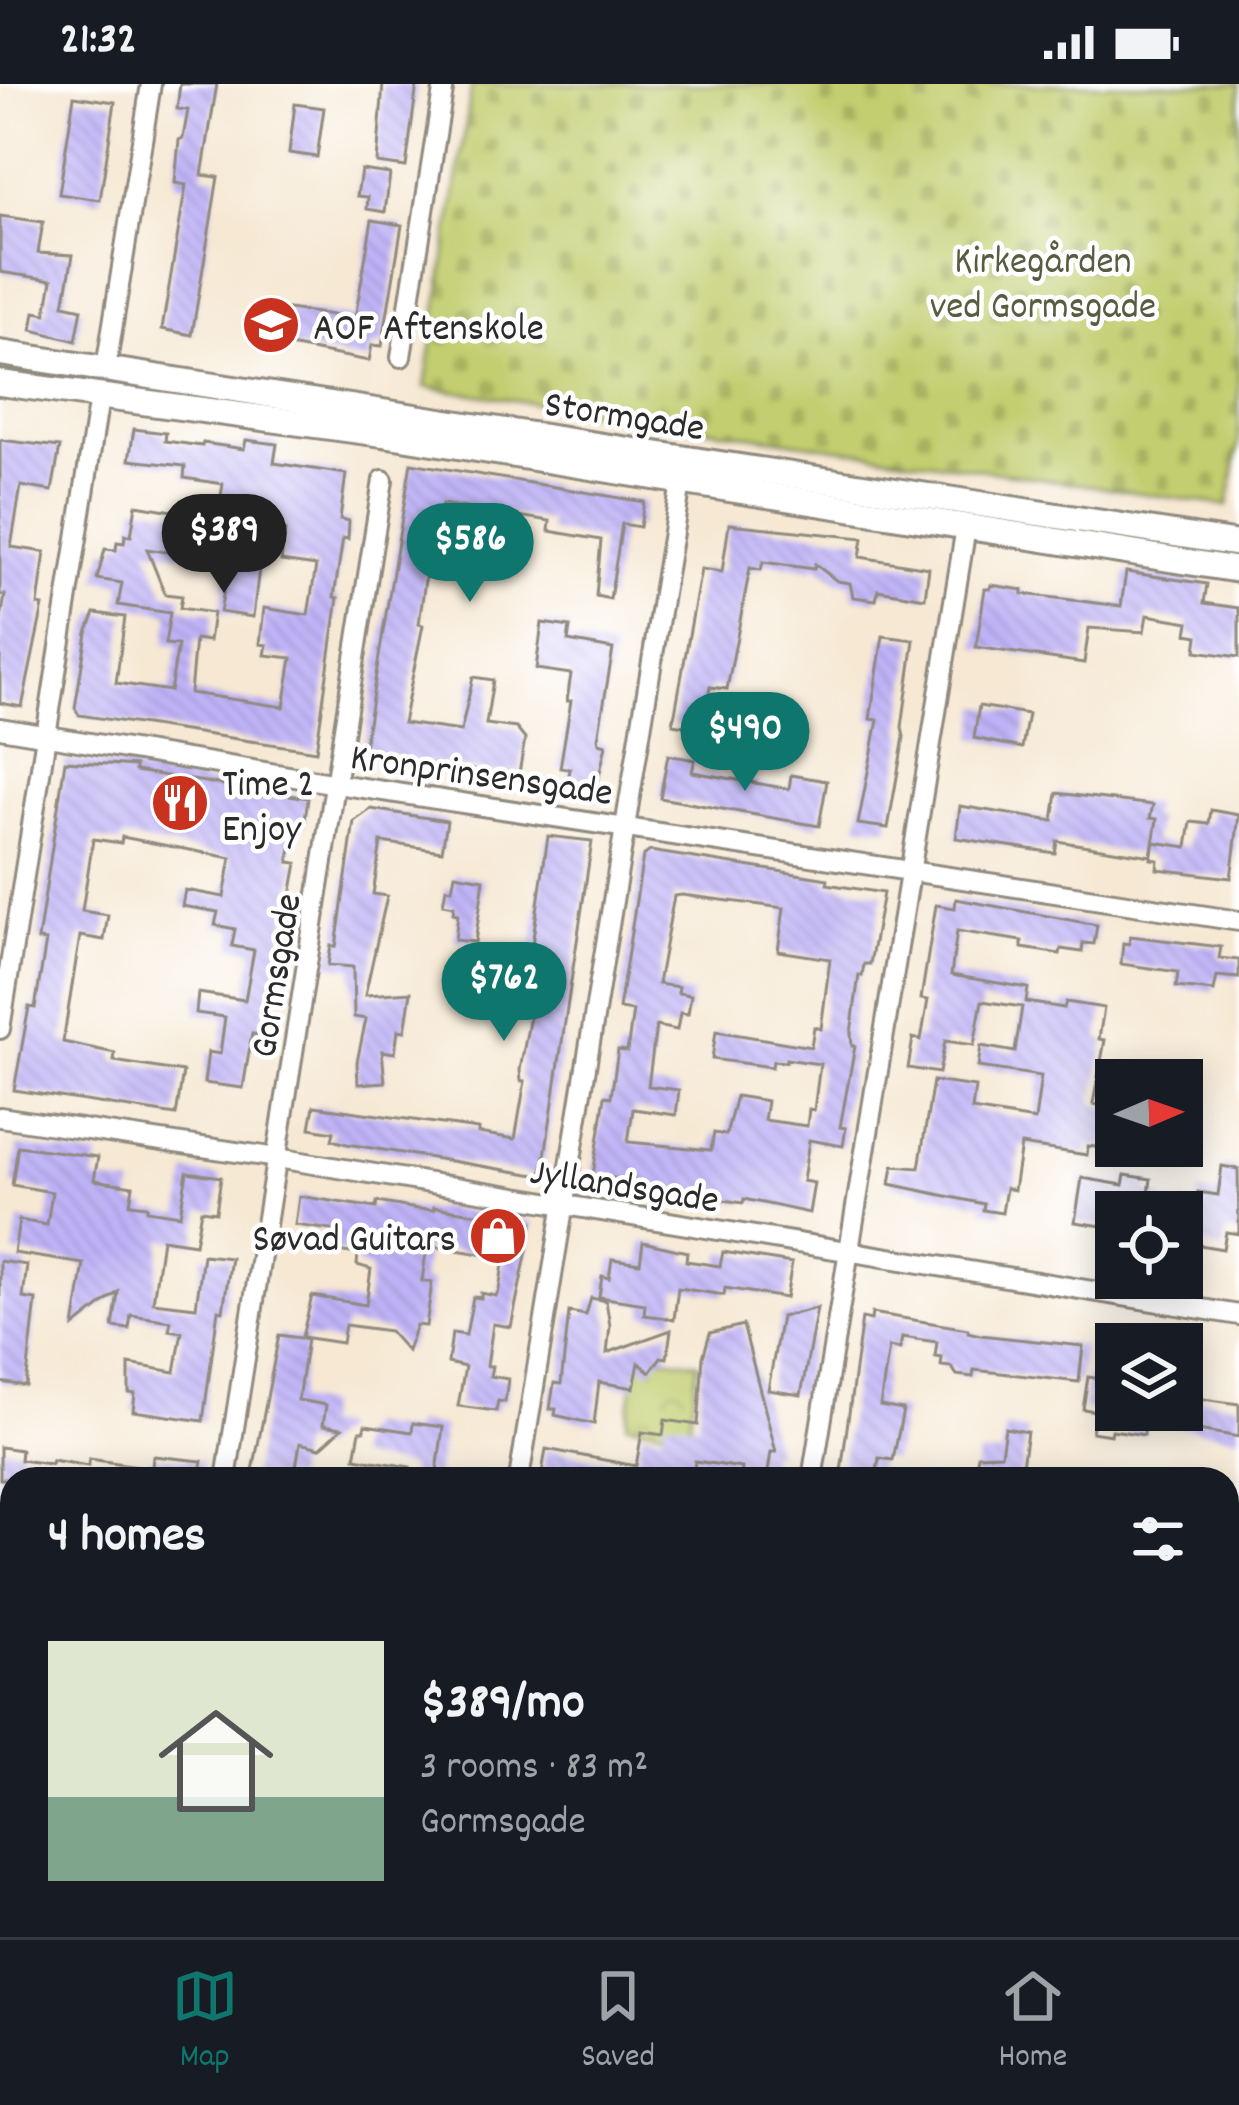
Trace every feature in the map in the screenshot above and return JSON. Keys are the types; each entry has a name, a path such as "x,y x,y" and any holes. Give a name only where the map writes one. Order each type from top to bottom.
{"street":[{"path":"106,368 152,84"},
{"path":"401,357 444,84"},
{"name":"Stormgade","path":"0,353 1239,544"},
{"name":"Stormgade","path":"0,382 383,434 1239,570"},
{"path":"0,1029 100,398"},
{"name":"Gormsgade","path":"228,1467 383,480"},
{"path":"521,1467 681,483"},
{"path":"814,1467 966,527"},
{"path":"1155,557 1239,560"},
{"name":"Kronprinsensgade","path":"0,728 1239,921"},
{"name":"Jyllandsgade","path":"0,1117 1239,1316"}],"green space":[{"name":"Kirkegården ved Gormsgade","path":"472,84 1239,84 1239,443 1228,506 425,387"},
{"path":"637,1354 698,1363 688,1433 627,1424"}],"building":[{"path":"180,84 217,84 202,175 218,177 192,335 162,329 186,185 175,183 179,140 188,110 177,109"},
{"path":"383,84 417,84 406,167 377,163"},
{"path":"74,96 115,102 100,200 59,194"},
{"path":"295,104 324,108 317,157 289,153"},
{"path":"361,170 390,174 385,212 367,209 368,197 357,196"},
{"path":"0,216 43,222 38,253 73,255 64,305 82,309 76,341 32,330 35,312 46,314 52,280 0,272"},
{"path":"372,220 402,225 382,346 372,345 369,361 252,339 258,305 355,318"},
{"path":"134,429 166,433 165,441 202,446 244,449 246,440 277,444 274,463 346,474 340,519 349,521 348,539 343,538 334,597 338,598 316,751 79,715 75,708 87,633 95,613 125,617 116,683 170,691 178,645 165,644 170,613 118,605 122,583 97,579 105,549 116,550 117,542 124,543 125,535 131,536 136,505 179,512 177,524 227,531 224,550 184,543 182,554 147,549 165,594 182,596 180,608 213,613 209,641 195,639 190,693 284,707 292,658 265,655 267,645 260,644 264,608 308,615 316,566 281,561 285,531 218,514 223,484 184,478 185,466 129,460"},
{"path":"0,440 60,447 52,491 21,486 11,547 45,552 38,605 43,606 22,707 0,703 0,625 5,595 0,595"},
{"path":"411,463 644,502 640,527 622,524 610,599 596,596 601,540 549,531 550,521 442,504 436,541 521,554 518,571 428,558 419,624 423,625 403,723 461,731 473,677 493,680 486,724 516,728 525,739 519,773 363,753"},
{"path":"729,524 863,538 860,557 929,568 925,598 878,590 876,600 853,597 850,583 837,581 815,564 814,569 763,562 761,570 750,568 727,689 710,687 703,729 673,724 701,569 722,572"},
{"path":"230,557 260,560 253,617 220,612"},
{"path":"1126,572 1207,584 1204,603 1239,608 1239,657 1196,651 1198,636 1187,634 1189,622 1147,615 1144,632 1089,628 1084,663 976,647 985,589 991,585 1023,590 1023,594 1121,606"},
{"path":"542,623 570,627 568,641 613,649 598,738 606,745 597,786 568,782 570,769 560,768 571,674 536,669"},
{"path":"883,636 914,640 888,828 858,824 878,720 870,719"},
{"path":"979,706 1028,714 1022,748 974,738"},
{"path":"668,755 695,760 692,772 789,789 791,775 827,781 819,826 660,798"},
{"path":"65,761 135,766 135,771 308,798 304,827 294,825 289,862 297,863 272,999 267,998 261,1035 252,1034 243,1088 204,1083 208,1052 220,1054 225,1017 196,1013 198,993 245,1000 254,950 232,946 235,929 215,925 218,912 182,906 185,890 224,897 231,858 122,837 121,843 93,839 82,911 108,915 104,940 80,936 63,1042 115,1053 114,1061 183,1072 176,1115 14,1090 46,941 38,940"},
{"path":"1057,793 1153,805 1150,818 1157,819 1151,856 1057,841 1055,853 956,838 960,806 1053,821"},
{"path":"371,809 447,821 442,851 381,842 373,894 387,896 365,995 411,992 405,1031 398,1030 395,1053 382,1051 385,1082 358,1084 357,1062 366,1019 354,1017 353,967 328,965 331,946 336,947 354,821"},
{"path":"1211,810 1239,815 1231,878 1157,869 1158,860 1151,859 1154,842 1187,847 1191,822 1209,824"},
{"path":"548,836 592,841 542,1176 347,1144 332,1140 334,1132 310,1128 314,1106 478,1129 478,1133 515,1139 525,1081 521,1081 520,1070 543,946 532,945"},
{"path":"650,851 828,879 827,884 883,893 870,964 864,964 859,975 851,1033 855,1046 840,1127 846,1128 843,1146 809,1140 803,1181 814,1183 809,1213 744,1199 743,1203 699,1196 698,1200 633,1190 635,1181 593,1175 605,1096 611,1097 618,1050 627,1051 633,1011 619,1009 643,856","holes":["674,896 784,908 778,951 830,959 821,1029 814,1027 811,1047 716,1031 712,1059 772,1067 773,1061 786,1059 820,1064 807,1126 764,1120 767,1101 736,1096 726,1135 714,1133 711,1150 628,1142 633,1109 676,1115 679,1090 648,1086 656,1026 677,1030 680,1013 688,1014 691,995 678,993 679,987 658,984"]},
{"path":"455,874 484,879 475,942 455,940 458,914 453,913 454,906 443,904"},
{"path":"956,899 1097,925 1094,944 1083,943 1082,952 1061,949 1060,954 1022,948 1022,941 957,931 951,975 1028,988 1026,1002 1104,1008 1099,1039 1105,1040 1101,1059 1095,1059 1095,1147 1088,1146 1087,1155 1021,1145 1014,1190 1006,1188 1002,1213 983,1210 984,1204 890,1184 893,1166 919,1168 933,1081 975,1087 972,1110 1035,1120 1041,1076 978,1067 981,1046 1015,1052 1022,1007 982,1001 974,1045 945,1041 939,1073 908,1068 913,1038 921,1040 928,1000 921,999 936,905 955,908"},
{"path":"1130,936 1221,947 1219,958 1239,960 1239,978 1217,976 1214,991 1176,987 1178,972 1121,964 1123,943 1129,944"},
{"path":"18,1146 98,1157 94,1180 133,1186 130,1204 147,1206 147,1210 180,1215 187,1172 221,1177 216,1212 201,1210 195,1244 162,1239 153,1302 196,1307 203,1255 231,1258 223,1311 218,1310 203,1421 133,1411 129,1364 175,1372 182,1332 169,1330 171,1321 131,1315 129,1329 113,1327 118,1292 74,1327 84,1264 14,1253 19,1220 47,1225 52,1192 12,1185"},
{"path":"1222,1166 1238,1169 1239,1234 1226,1232 1223,1249 1203,1246 1203,1193 1218,1195"},
{"path":"1125,1175 1151,1179 1149,1191 1095,1191 1095,1225 1075,1222 1082,1178 1123,1185"},
{"path":"299,1196 376,1208 377,1202 434,1207 533,1222 511,1327 493,1324 487,1366 492,1366 490,1376 508,1379 505,1402 498,1401 496,1411 458,1406 465,1367 448,1363 452,1333 466,1335 473,1297 481,1298 481,1293 496,1296 504,1258 427,1245 422,1281 432,1282 426,1326 416,1325 407,1351 389,1331 345,1325 342,1343 302,1337 312,1296 366,1305 371,1269 357,1265 358,1254 329,1250 332,1230 295,1225"},
{"path":"643,1242 687,1252 686,1261 720,1266 723,1252 792,1263 786,1298 725,1288 724,1295 678,1288 674,1319 644,1315 645,1304 599,1297 602,1276 609,1278 612,1259 640,1263"},
{"path":"0,1261 27,1265 23,1298 36,1300 26,1386 0,1382"},
{"path":"591,1298 606,1301 607,1353 671,1330 667,1358 661,1357 650,1372 639,1363 634,1388 599,1382 594,1424 555,1415 556,1409 550,1409 554,1383 561,1384 569,1312 586,1315"},
{"path":"817,1308 801,1395 768,1390 781,1317"},
{"path":"872,1313 980,1335 1083,1346 1079,1382 974,1370 973,1377 957,1375 951,1367 941,1366 942,1358 935,1357 937,1342 902,1337 900,1349 889,1347 880,1406 903,1410 893,1460 879,1458 878,1467 842,1467 862,1318 871,1320"},
{"path":"743,1325 776,1452 771,1452 769,1467 695,1461 694,1467 543,1467 546,1449 636,1466 642,1432 663,1435 665,1420 698,1425 703,1357 710,1333"},
{"path":"279,1335 307,1339 298,1400 326,1405 323,1425 342,1428 320,1448 300,1443 296,1467 254,1467"},
{"path":"1088,1377 1095,1378 1095,1411 1083,1409"},
{"path":"1203,1399 1239,1404 1239,1437 1203,1431"},
{"path":"413,1423 443,1427 438,1467 355,1458 365,1425 412,1432"},
{"path":"1005,1428 1027,1432 1022,1467 976,1467 978,1455 1001,1454"},
{"path":"0,1447 21,1450 20,1460 88,1466 89,1459 145,1467 0,1467"},
{"path":"153,1456 202,1461 201,1467 152,1467"}],"place":[{"name":"AOF Aftenskole","path":"271,325"},
{"name":"Time 2 Enjoy","path":"180,803"},
{"name":"Søvad Guitars","path":"498,1236"}]}
